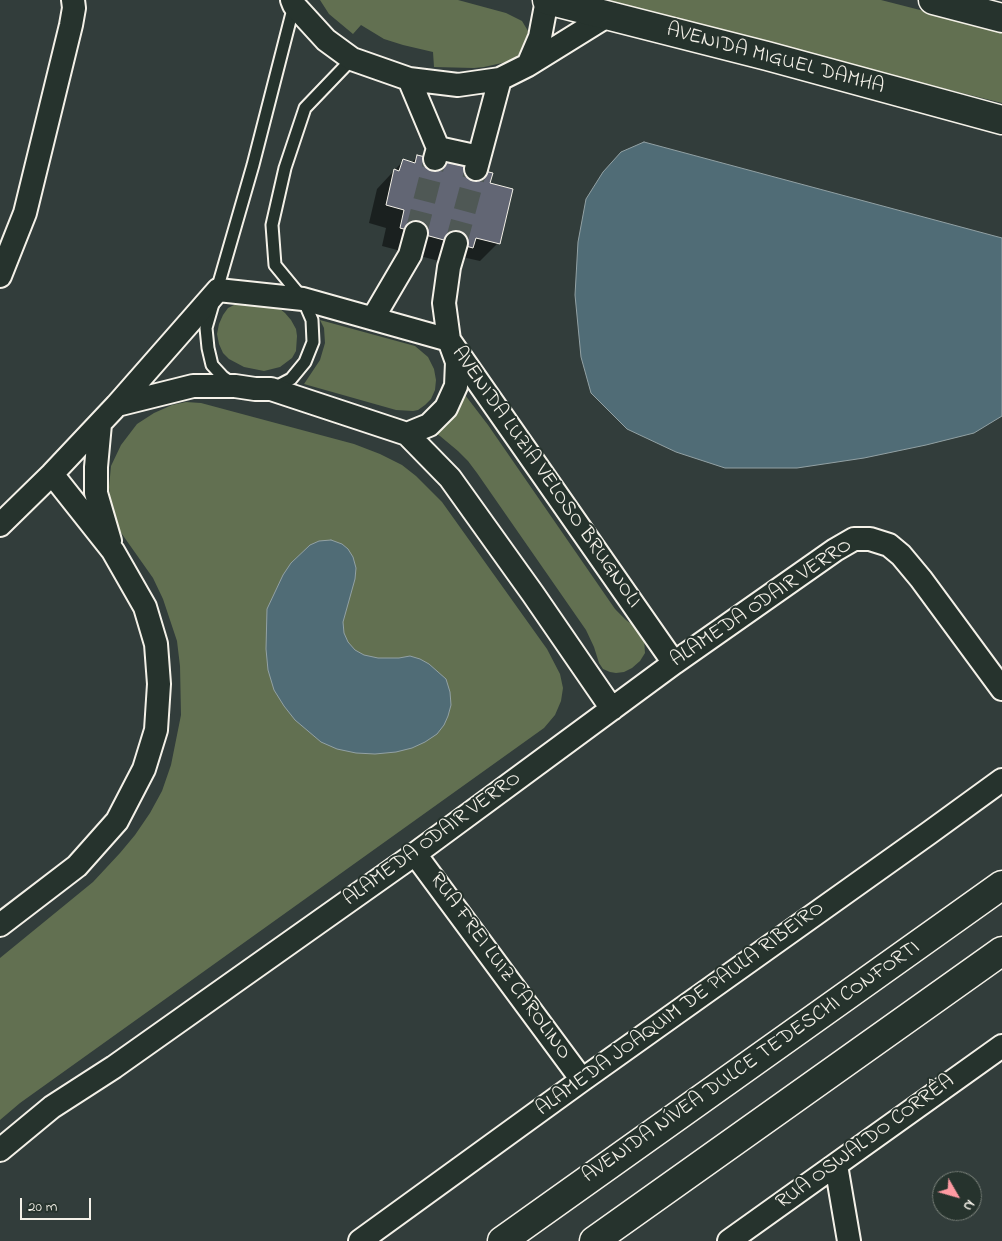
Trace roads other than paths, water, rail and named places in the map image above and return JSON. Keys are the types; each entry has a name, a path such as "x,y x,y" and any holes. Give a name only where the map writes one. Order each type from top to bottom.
{"main road":[{"name":"AVENIDA MIGUEL DAMHA","path":"547,0 1002,120"},
{"path":"933,0 1002,18"},
{"name":"AVENIDA NÍVEA DULCE TEDESCHI CONFORTI","path":"502,1241 1002,885"},
{"path":"594,1241 1002,951"}],"street":[{"path":"0,276 25,213 71,25 74,8 73,0"},
{"path":"528,65 540,38 547,0"},
{"path":"293,3 326,40 352,58 409,79 458,85 500,79 528,65 607,16"},
{"path":"409,79 437,154 477,163 500,79"},
{"path":"373,318 410,255 416,233"},
{"path":"407,434 429,425 446,408 456,386 457,362 450,340 444,303 456,243"},
{"path":"0,525 118,405 218,290"},
{"name":"AVENIDA LUZIA VELOSO BRUGNOLI","path":"218,290 303,299 450,340 674,663"},
{"path":"118,405 193,386 235,386 271,389 407,434 450,478 612,709"},
{"path":"100,424 96,467 96,493 112,551"},
{"path":"0,925 77,866 117,821 144,769 156,730 159,684 156,644 145,607 112,551 52,474"},
{"name":"ALAMEDA ODAIR VERRO","path":"0,1150 52,1107 122,1061 415,854 674,663 836,550 854,540 870,539 889,545 901,555 921,579 1002,689"},
{"name":"ALAMEDA JOAQUIM DE PAULA RIBEIRO","path":"360,1241 1002,780"},
{"name":"RUA FREI LUIZ CAROLINO","path":"415,854 582,1080"},
{"name":"RUA OSWALDO CORRÊA","path":"730,1241 1002,1046"},
{"path":"836,1165 849,1241"}],"lane":[{"path":"235,386 212,365 206,328 253,165 293,3"},
{"path":"271,389 291,379 305,362 312,342 312,320 303,299 275,265 272,225 285,168 306,108 352,58"}],"water":[{"path":"644,142 1002,238 1002,416 974,433 864,458 797,468 725,468 676,452 627,429 591,393 581,357 575,295 578,242 586,199 603,172 621,152"},
{"path":"331,540 342,544 348,549 353,557 356,568 355,579 343,622 344,633 348,642 355,650 364,655 378,658 410,656 420,659 429,664 446,679 451,705 444,725 437,734 412,748 375,754 337,749 321,742 295,720 274,690 268,670 266,649 267,609 283,575 291,563 310,545 319,541"}],"tunnel":[{"path":"416,233 435,159"},
{"path":"456,243 476,169"}]}
